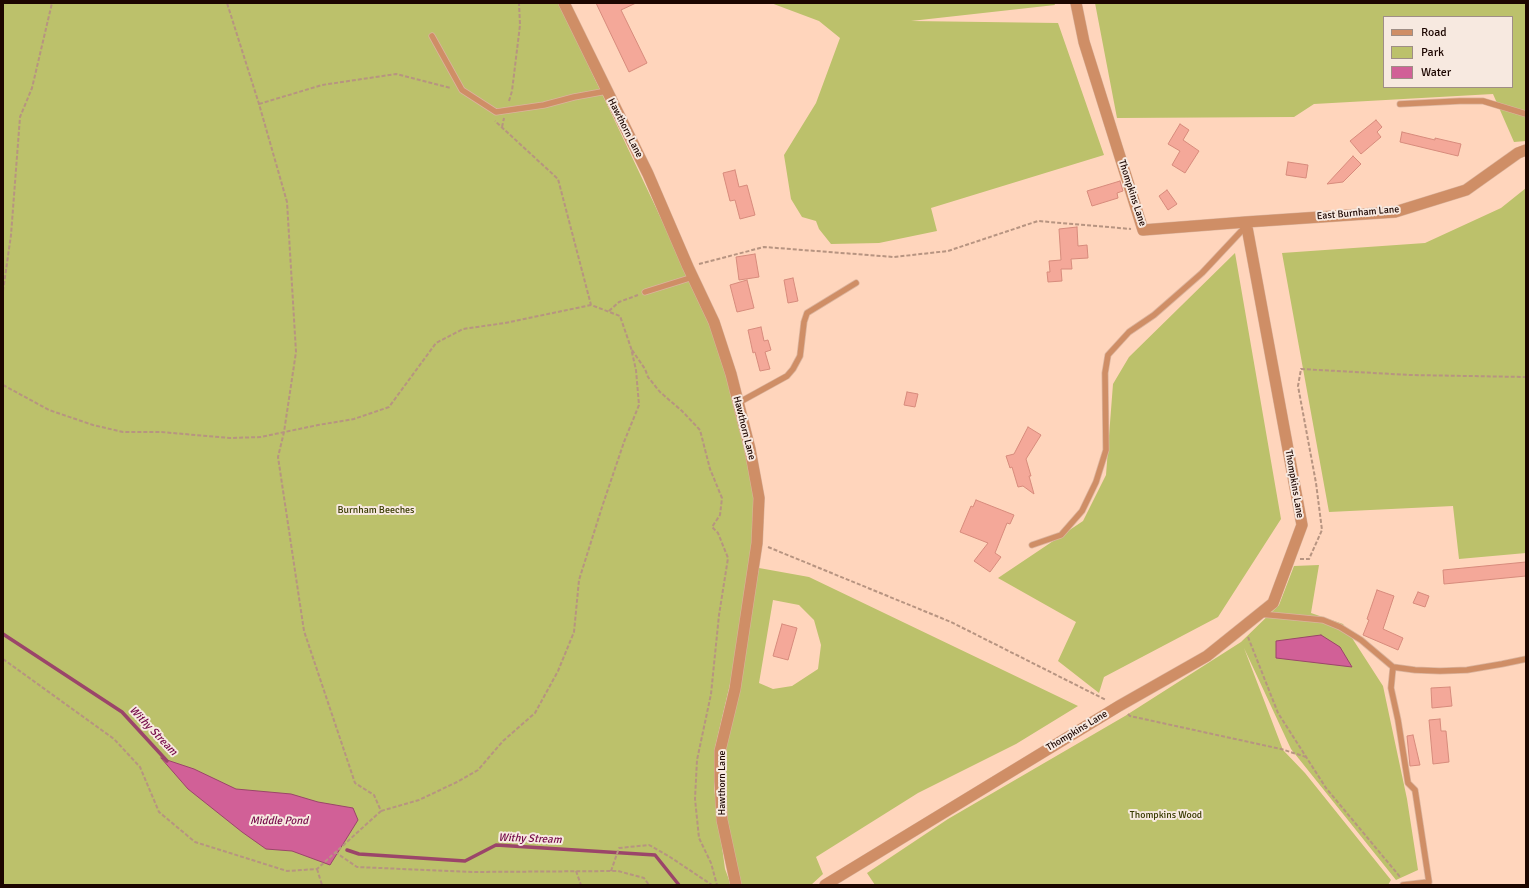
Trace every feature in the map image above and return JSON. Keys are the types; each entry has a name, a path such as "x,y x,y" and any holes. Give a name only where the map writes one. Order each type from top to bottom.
{"street":[{"name":"Hawthorn Lane","path":"564,3 648,174 714,322 731,374 737,403 750,449 759,498 757,543 735,689 720,751 722,820 736,885"},
{"name":"Thompkins Lane","path":"825,885 1119,706 1208,656 1273,603 1302,525 1246,223 1142,230 1084,42 1076,3"},
{"name":"East Burnham Lane","path":"1246,223 1395,212 1466,190 1518,153 1526,150"}],"lane":[{"path":"432,36 462,90 496,112 544,106 574,97 607,91"},
{"path":"1400,104 1479,101 1491,103 1526,114"},
{"path":"1032,545 1061,535 1082,511 1096,482 1106,450 1105,373 1108,355 1129,332 1154,314 1202,273 1246,223"},
{"path":"645,292 691,272"},
{"path":"737,403 787,376 793,369 800,356 804,322 807,313 856,283"},
{"path":"1260,614 1323,620 1340,627 1361,640 1393,667 1414,670 1460,670 1526,659"},
{"path":"1393,667 1391,688 1398,720 1408,783 1415,790 1430,883 1403,885"}],"path":[{"path":"3,291 11,235 20,117 32,88 52,3"},
{"path":"227,3 259,104 286,202 296,352 284,432 278,457 304,631 355,782 374,795 381,811"},
{"path":"502,127 512,91 519,32 518,3"},
{"path":"259,104 322,85 396,74 462,90"},
{"path":"490,116 558,179 591,305"},
{"path":"691,272 764,247 894,257 948,251 1038,221 1142,230"},
{"path":"609,311 619,302 645,292"},
{"path":"3,385 49,410 93,425 123,432 161,432 230,438 261,437 354,419 389,407 436,343 463,329 505,323 591,305 620,316 631,348 636,370 639,405 624,442 579,580 574,632 558,671 535,713 503,741 478,770 420,800 381,811 317,869 287,871 195,842 159,812 140,767 114,739 3,659"},
{"path":"631,348 648,376 660,392 682,411 700,430 710,469 722,498 720,514 712,527 718,533 728,558 719,615 711,694 697,760 694,799 699,838 711,863 717,885"},
{"path":"1289,558 1309,560 1322,530 1316,483 1298,386 1301,369 1526,377"},
{"path":"757,543 951,622 1119,706"},
{"path":"1244,626 1278,714 1326,788 1407,884"},
{"path":"1130,716 1281,749 1306,757"},
{"path":"611,871 619,848 649,845 712,885"},
{"path":"335,852 357,867 472,872 618,871 644,878 649,885"},
{"path":"317,869 322,885"},
{"path":"576,871 581,885"}],"green space":[{"name":"Burnham Beeches","path":"3,3 559,3 695,290 719,346 755,481 753,546 731,680 715,748 714,787 725,869 731,885 3,885"},
{"path":"771,3 1054,3 1055,5 911,21 1058,23 1104,155 931,208 937,231 879,243 831,244 819,229 816,221 802,217 791,199 784,155 816,103 840,38 819,21"},
{"path":"1095,3 1526,3 1526,141 1514,142 1493,94 1314,104 1294,117 1117,118"},
{"path":"1526,188 1526,553 1459,559 1453,506 1329,512 1282,253 1425,243 1501,208"},
{"path":"1235,253 1281,519 1218,617 1104,677 1099,693 1058,661 1076,622 998,578 1083,521 1106,475 1113,384 1129,357"},
{"name":"Thompkins Wood","path":"1319,565 1311,613 1343,624 1383,686 1407,799 1418,870 1396,880 1291,749 1244,648 1283,750 1305,773 1391,880 1388,885 875,885 867,873 948,819 1125,716 1241,642 1279,605 1294,566"},
{"path":"759,568 809,577 1078,706 1016,744 918,793 816,857 823,874 811,885 741,885 730,850 723,777 725,747","holes":["773,600 799,605 814,620 821,645 818,669 792,686 773,689 759,683"]}],"water":[{"path":"1321,635 1340,647 1352,667 1276,658 1276,641"},
{"name":"Middle Pond","path":"161,758 194,769 236,789 291,794 318,802 353,808 358,820 330,865 292,851 266,849 188,789"}],"building":[{"path":"596,3 636,3 621,10 647,63 629,72"},
{"path":"1376,120 1382,127 1377,132 1381,137 1361,154 1350,141"},
{"path":"1180,124 1189,130 1183,140 1199,151 1185,173 1172,165 1180,151 1168,144"},
{"path":"1402,132 1435,140 1435,138 1461,144 1458,156 1400,142"},
{"path":"1353,156 1361,164 1343,182 1327,184"},
{"path":"1288,162 1308,165 1306,178 1286,175"},
{"path":"735,170 739,187 747,185 755,215 740,219 735,200 730,201 723,173"},
{"path":"1120,181 1123,191 1117,193 1118,198 1092,206 1087,191"},
{"path":"1167,190 1177,204 1168,210 1159,196"},
{"path":"1077,227 1078,246 1087,245 1088,258 1071,259 1072,269 1061,269 1062,281 1048,282 1047,272 1050,272 1049,261 1061,260 1059,229"},
{"path":"755,254 759,277 739,280 736,257"},
{"path":"793,278 798,301 788,303 784,280"},
{"path":"747,280 754,308 737,312 730,285"},
{"path":"761,327 764,341 768,340 771,350 765,352 770,369 760,371 755,352 753,353 748,330"},
{"path":"907,392 918,394 915,407 904,405"},
{"path":"1028,427 1041,435 1026,459 1034,494 1023,486 1018,487 1012,467 1010,468 1006,456 1014,454"},
{"path":"976,500 1014,515 1010,524 1007,523 995,553 1001,557 990,572 974,561 988,543 960,532 971,506 973,507"},
{"path":"1526,562 1526,576 1444,584 1443,570"},
{"path":"1377,590 1394,596 1383,629 1403,638 1398,650 1363,635 1369,620 1367,619"},
{"path":"1418,592 1429,596 1425,607 1413,603"},
{"path":"782,624 797,628 788,660 773,656"},
{"path":"1450,687 1452,706 1432,708 1431,688"},
{"path":"1440,719 1441,731 1446,731 1449,762 1433,764 1429,720"},
{"path":"1413,735 1420,765 1410,766 1407,736"}],"waterway":[{"name":"Withy Stream","path":"3,634 122,712 167,761"},
{"name":"Withy Stream","path":"347,850 359,854 465,861 496,845 655,855 679,885"}]}
